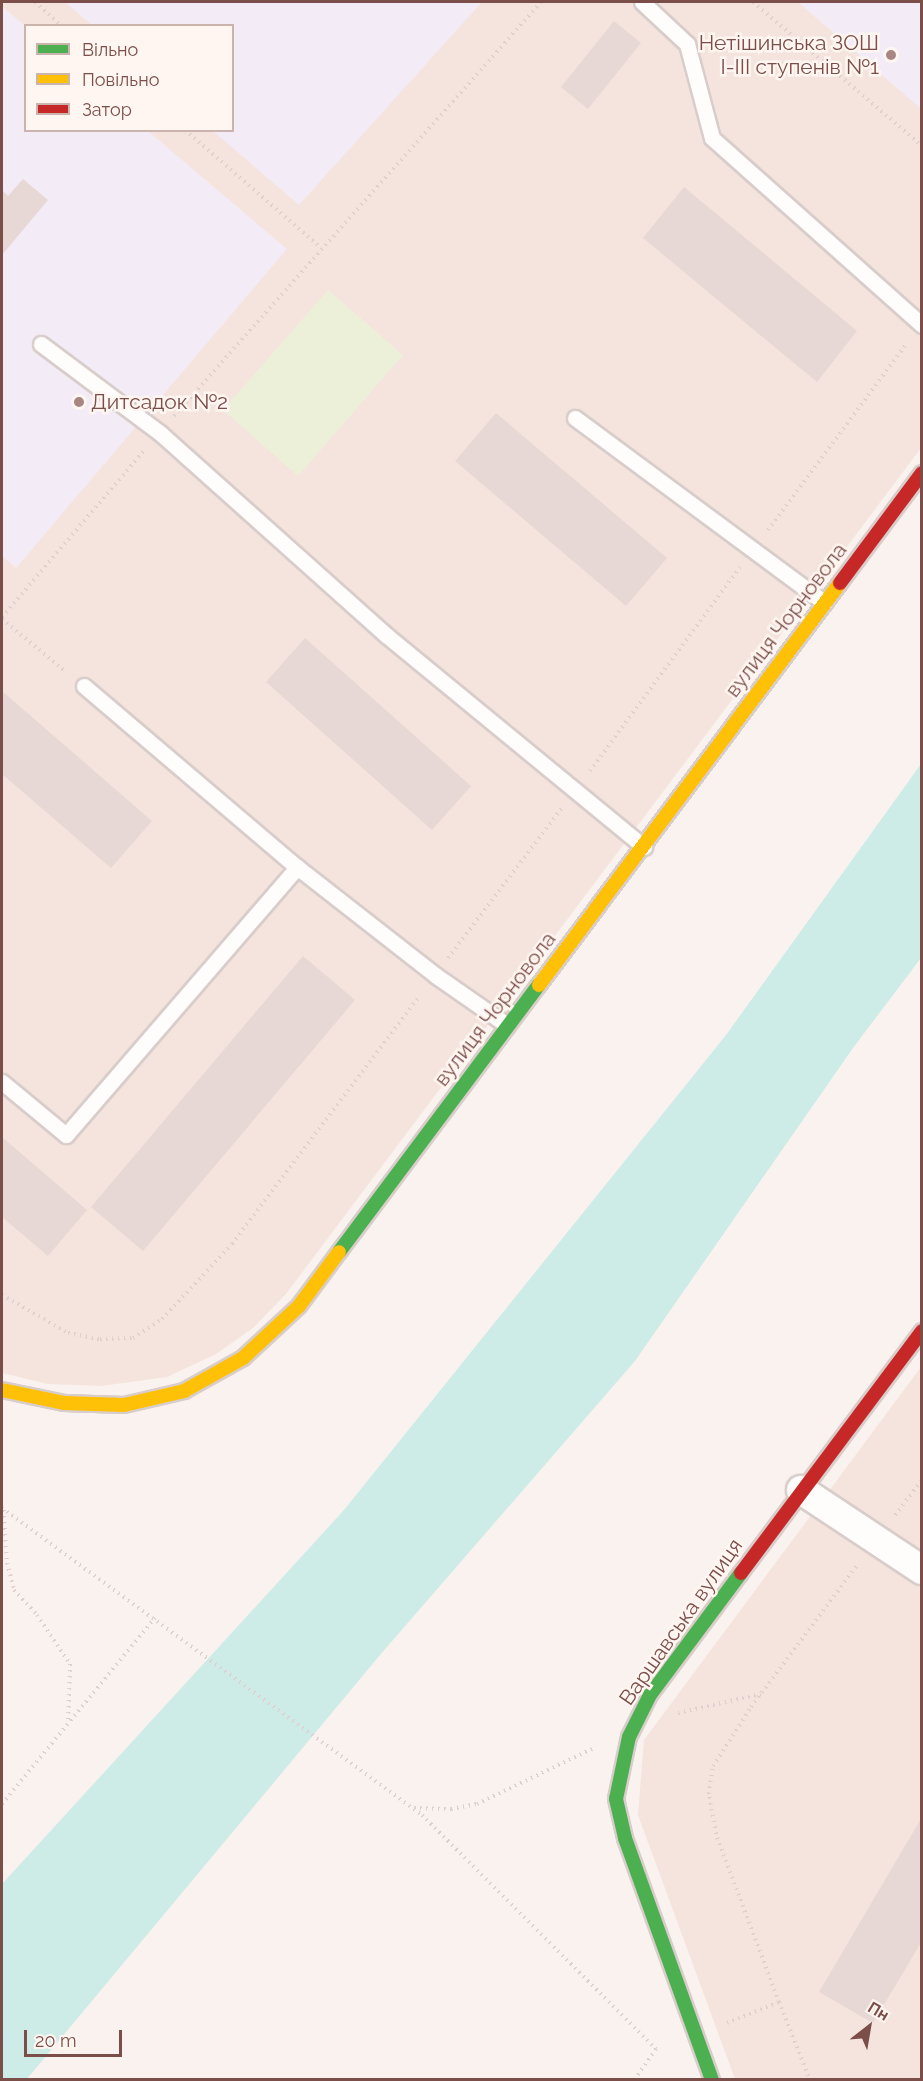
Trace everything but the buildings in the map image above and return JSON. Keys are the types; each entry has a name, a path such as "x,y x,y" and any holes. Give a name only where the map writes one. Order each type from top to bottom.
{"street":[{"name":"вулиця Чорновола","path":"2,1390 64,1403 124,1405 184,1391 243,1358 299,1306 507,1025 644,847 921,473"},
{"name":"Варшавська вулиця","path":"712,2079 625,1838 616,1799 620,1767 631,1732 650,1695 921,1331"},
{"path":"801,1490 921,1570"}],"lane":[{"path":"642,2 687,44 712,138 921,325"},
{"path":"40,344 160,433 386,635 574,792 644,847"},
{"path":"575,418 752,552 824,603"},
{"path":"84,686 297,867 435,975 507,1025"},
{"path":"2,1082 66,1135 297,867"}],"path":[{"path":"34,2 60,24"},
{"path":"84,686 2,618 321,248 541,2"},
{"path":"753,2 921,146"},
{"path":"186,132 321,248"},
{"path":"2,1295 68,1333 100,1339 133,1338 162,1319 232,1244 574,792 921,325"},
{"path":"810,2079 716,1834 709,1794 713,1766 761,1694 921,1480"},
{"path":"3,1509 413,1808 656,2049"},
{"path":"3,1509 7,1563 14,1590 37,1615 70,1664 68,1723"},
{"path":"2,1804 155,1618"},
{"path":"413,1808 451,1809 477,1804 673,1714 761,1694"},
{"path":"634,2079 656,2049 695,2037 779,2002"}],"shaded area":[{"path":"2,2 921,2 921,448 286,1294 253,1328 216,1354 167,1377 101,1386 48,1384 2,1373"},
{"path":"65,2 482,2 299,205 214,132 234,132 234,24 91,24"},
{"name":"Нетішинська ЗОШ І-ІІІ ступенів №1","path":"798,2 921,2 921,109"},
{"name":"Дитсадок №2","path":"2,6 24,25 24,132 149,132 287,249 16,568 2,556"},
{"path":"921,1367 921,2079 735,2079 638,1815 644,1740"}],"green space":[{"path":"328,290 403,355 298,476 223,410"}],"water":[{"path":"921,764 921,958 853,1048 635,1361 380,1655 27,2079 2,2079 2,1884 344,1510 726,1035"}],"traffic: fast":[{"path":"339,1252 539,985"},
{"path":"712,2080 625,1838 616,1799 629,1737 650,1695 741,1573"}],"traffic: slow":[{"path":"539,985 840,583"},
{"path":"2,1390 64,1403 124,1405 184,1391 243,1358 299,1306 339,1252"}],"traffic: jam":[{"path":"840,583 922,473"},
{"path":"741,1573 922,1331"}],"place":[{"name":"Нетішинська ЗОШ І-ІІІ ступенів №1","path":"891,55"},
{"name":"Дитсадок №2","path":"79,402"}]}
